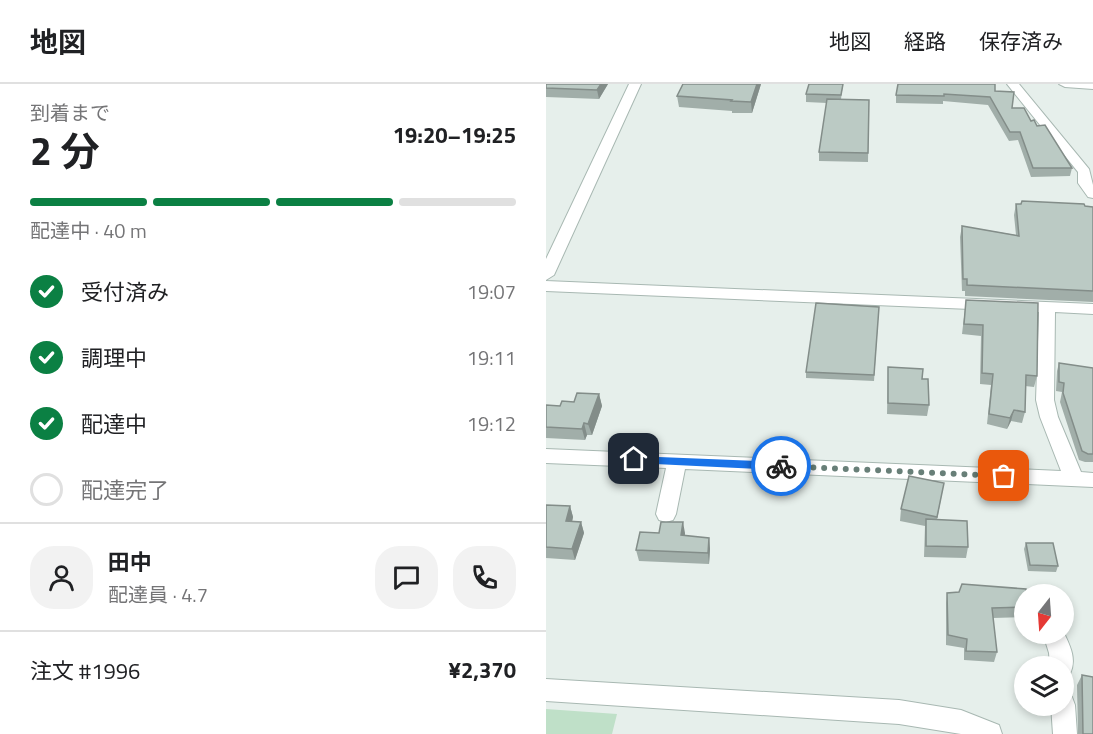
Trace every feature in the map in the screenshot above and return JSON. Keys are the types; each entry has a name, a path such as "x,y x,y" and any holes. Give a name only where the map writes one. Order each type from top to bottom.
{"street":[{"path":"546,275 634,84"},
{"path":"1013,84 1084,172 1085,183 1093,194"},
{"path":"1065,84 1093,86"},
{"path":"546,286 1093,309"},
{"path":"1047,307 1045,400 1049,417 1083,480"},
{"path":"546,456 1083,480"},
{"path":"666,514 677,461"},
{"path":"546,690 898,712 976,731"},
{"path":"1064,716 1065,734"}],"green space":[{"path":"546,709 617,714 612,734 546,734"}],"building":[{"path":"546,84 601,84 597,90 546,88"},
{"path":"683,84 757,84 751,102 677,96"},
{"path":"809,84 843,84 841,95 806,94"},
{"path":"898,84 995,84 995,91 1014,92 1012,108 1024,108 1031,121 1034,120 1037,126 1045,125 1072,168 1033,168 1020,132 1010,132 990,97 944,94 944,96 896,95"},
{"path":"827,99 869,100 868,153 819,152"},
{"path":"1022,201 1084,204 1093,207 1093,291 967,285 967,279 963,279 962,226 1019,236 1016,204 1021,204"},
{"path":"966,300 1038,303 1037,376 1026,375 1025,412 1014,410 1010,418 989,414 993,374 982,373 983,325 964,324"},
{"path":"816,303 879,307 874,375 806,372"},
{"path":"1059,363 1093,368 1093,454 1082,451 1063,393 1064,383 1059,382"},
{"path":"888,367 923,369 922,379 928,379 929,405 888,403"},
{"path":"577,393 599,394 588,424 584,423 582,429 546,427 546,405 560,406 562,401 574,402"},
{"path":"909,476 944,483 937,517 901,509"},
{"path":"546,505 570,506 566,521 581,522 572,549 546,547"},
{"path":"926,519 967,521 968,547 926,546"},
{"path":"661,522 683,522 681,535 709,538 708,553 636,550 640,532 659,533"},
{"path":"1026,543 1053,543 1058,566 1030,565"},
{"path":"962,584 1014,588 1014,607 992,608 997,652 966,651 967,639 948,635 947,593 959,592"},
{"path":"1082,675 1093,677 1093,734 1083,734"}],"way so far":[{"path":"781,466 1004,476"}],"route":[{"path":"634,459 781,466"}]}
